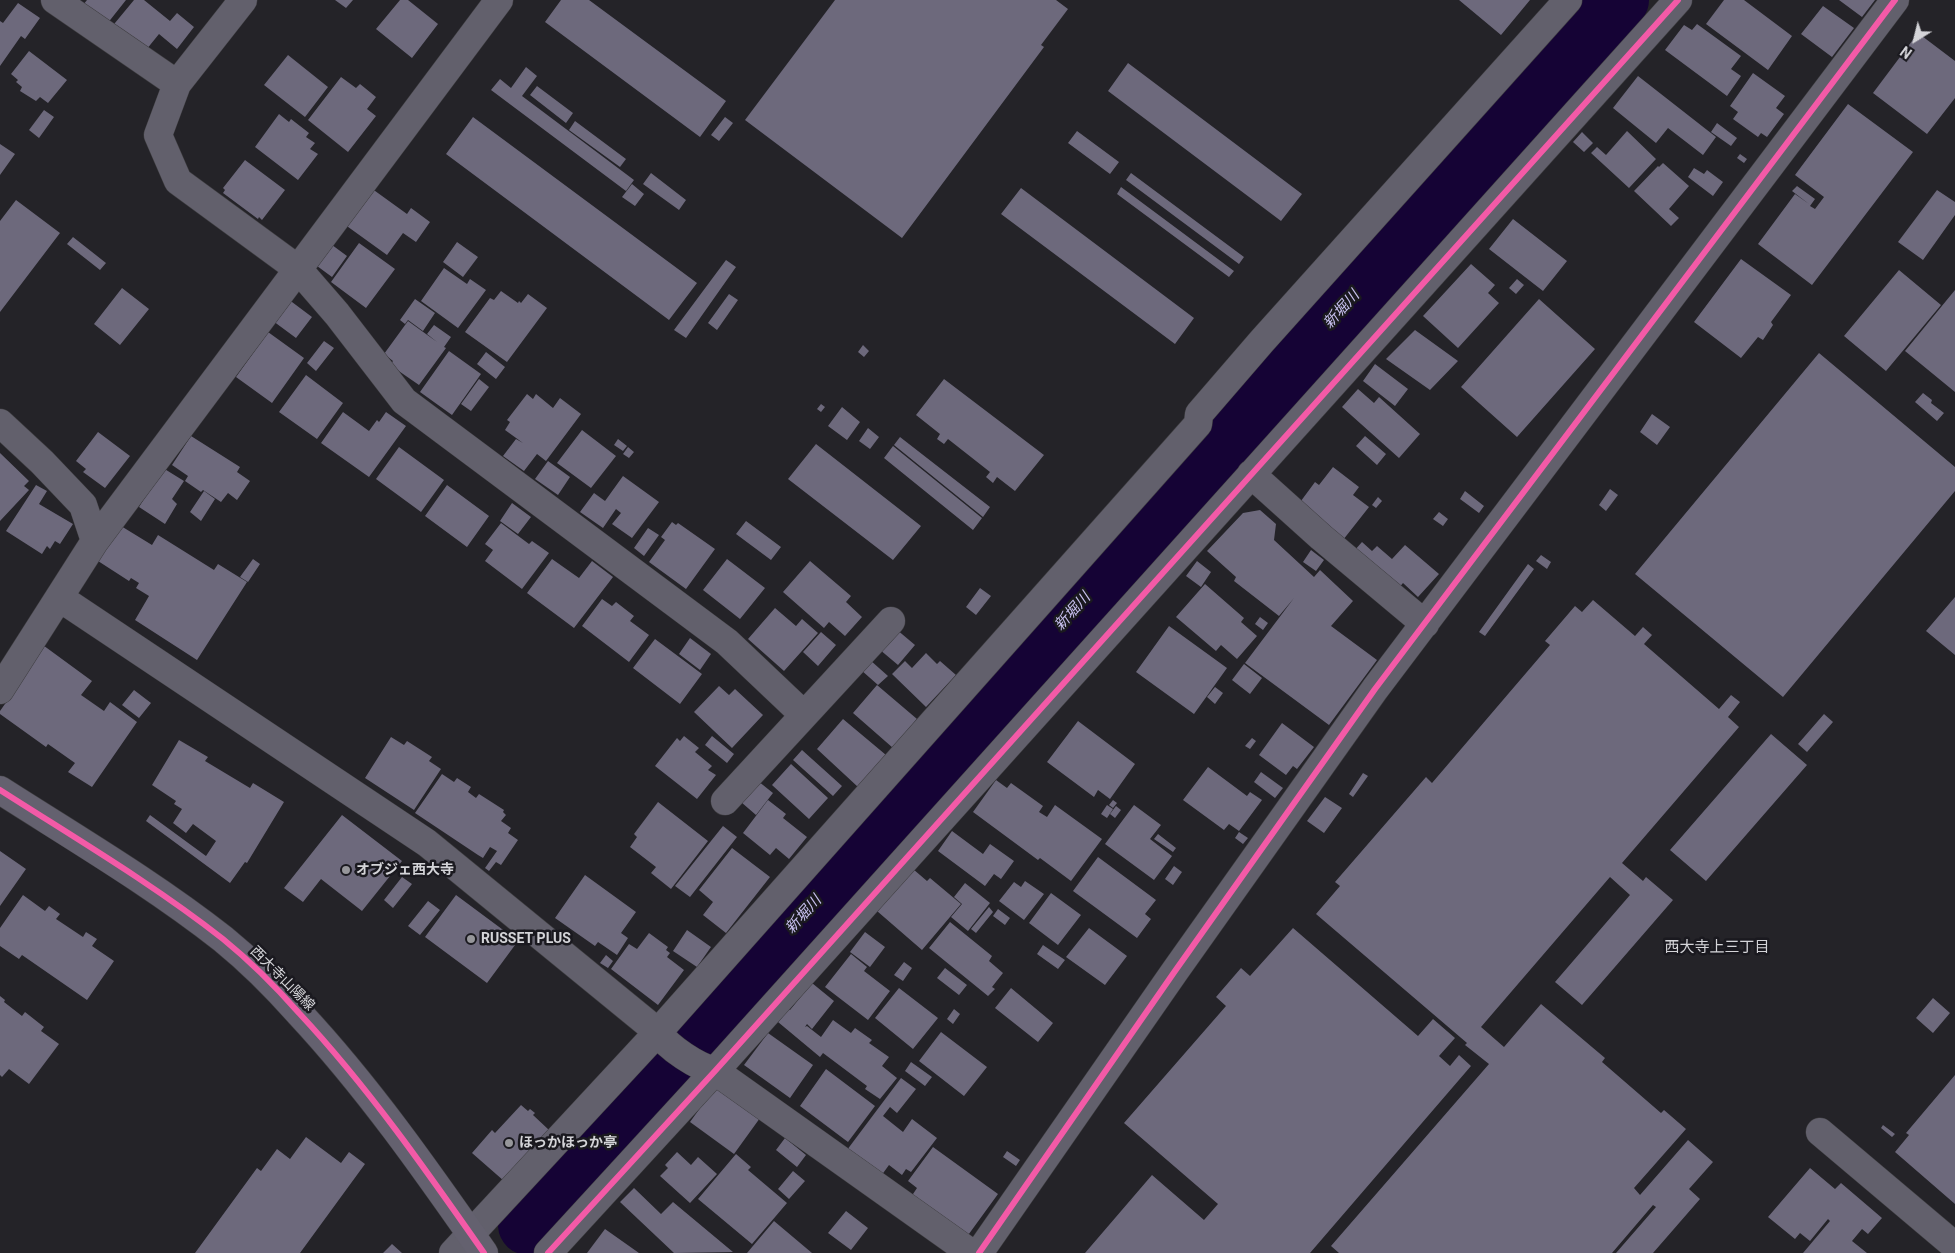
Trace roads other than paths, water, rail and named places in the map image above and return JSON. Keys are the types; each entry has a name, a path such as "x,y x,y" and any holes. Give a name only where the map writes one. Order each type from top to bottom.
{"main road":[{"name":"西大寺山陽線","path":"0,790 163,894 224,940 278,991 329,1046 389,1121 469,1247"}],"street":[{"path":"55,0 177,84"},
{"path":"243,0 177,84 158,135 178,181 298,269 337,314 404,401 727,642 804,715"},
{"path":"0,690 95,541 499,0"},
{"path":"469,1247 660,1036 1198,424 1199,414 1262,341 1568,0"},
{"path":"548,1253 709,1070 1251,474 1678,0"},
{"path":"979,1253 1192,947 1375,689 1896,0"},
{"path":"0,423 42,462 83,505 95,541"},
{"path":"1251,474 1425,624"},
{"path":"60,598 427,843 660,1036 971,1253"},
{"path":"725,801 891,621"},
{"path":"1820,1132 1955,1246"}],"waterway":[{"name":"新堀川","path":"528,1225 1619,0"},
{"path":"695,1039 710,1050"}],"place":[{"name":"オブジェ西大寺","path":"346,870"},
{"name":"RUSSET PLUS","path":"471,939"},
{"name":"ほっかほっか亭","path":"509,1143"}],"district":[{"name":"西大寺上三丁目","path":"1717,948"}]}
